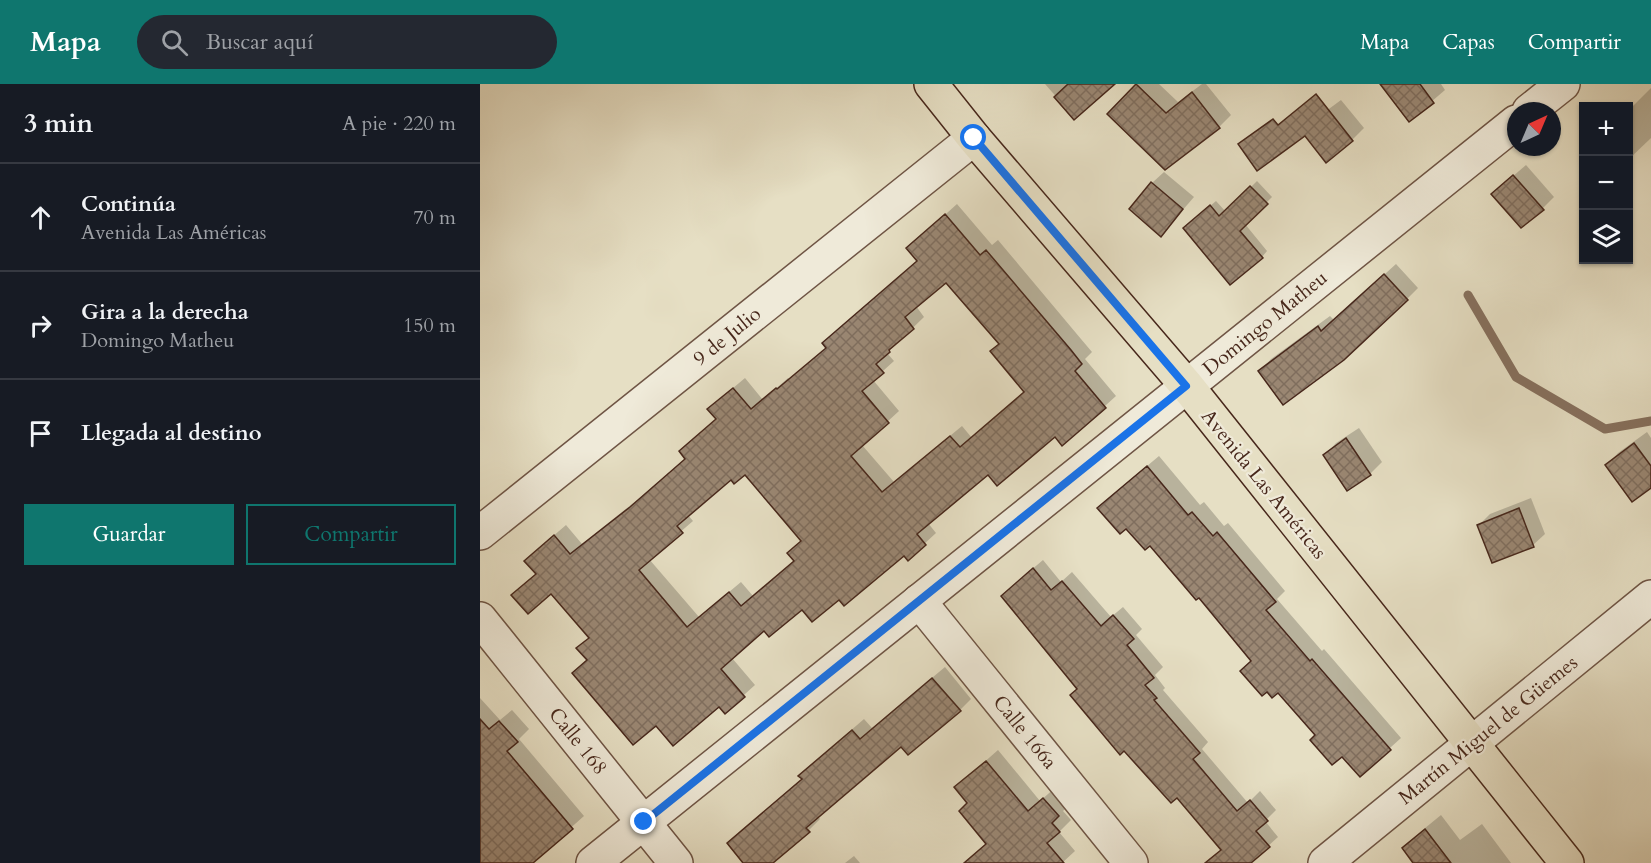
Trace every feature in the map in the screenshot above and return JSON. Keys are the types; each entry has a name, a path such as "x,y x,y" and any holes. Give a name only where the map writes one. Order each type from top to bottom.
{"main road":[{"name":"Avenida Las Américas","path":"931,84 974,138 1186,386 1567,863"}],"street":[{"path":"1540,102 1563,84"},
{"name":"Domingo Matheu","path":"593,863 1507,129"},
{"name":"9 de Julio","path":"480,533 974,138"},
{"name":"Martín Miguel de Güemes","path":"1325,863 1651,597"},
{"name":"Calle 166a","path":"919,601 1131,863"},
{"name":"Calle 168","path":"480,619 676,863"}],"building":[{"path":"1068,84 1115,84 1074,120 1054,97"},
{"path":"1136,84 1166,113 1192,92 1220,128 1165,170 1107,114"},
{"path":"1380,84 1420,84 1434,103 1409,122"},
{"path":"1316,94 1353,141 1326,163 1305,136 1257,171 1238,144 1273,119 1278,125"},
{"path":"1513,175 1544,210 1521,228 1491,194"},
{"path":"1151,182 1183,209 1161,237 1129,209"},
{"path":"1250,186 1268,204 1240,231 1263,258 1230,285 1183,228 1210,205 1219,216"},
{"path":"945,214 980,255 986,250 1071,350 1082,364 1075,371 1106,408 1062,446 1055,437 997,486 988,475 917,534 926,545 908,561 904,556 844,606 839,600 812,622 802,610 769,637 764,631 721,669 745,697 725,714 719,707 673,746 656,726 633,745 572,673 587,660 576,648 589,638 551,594 528,614 511,595 536,574 524,561 554,535 570,554 630,507 685,459 679,451 716,419 707,409 733,388 751,409 777,389 826,348 822,343 917,261 906,248","holes":["946,283 999,344 990,351 1024,392 960,447 950,436 882,492 851,456 889,423 862,391 884,373 876,364 914,329 905,317","745,475 801,541 787,553 794,561 741,606 729,592 687,627 639,570 683,533 677,526 731,480 734,484"]},
{"path":"1384,274 1408,300 1344,360 1283,405 1258,371 1318,326 1321,331"},
{"path":"1346,438 1371,475 1347,491 1323,455"},
{"path":"1634,443 1651,466 1651,488 1632,502 1605,465"},
{"path":"1147,466 1188,515 1192,512 1213,536 1217,532 1276,602 1266,610 1391,750 1360,777 1342,757 1332,765 1310,740 1315,735 1278,693 1272,698 1267,692 1262,696 1240,671 1251,661 1199,598 1196,600 1150,546 1145,550 1126,529 1120,534 1097,508"},
{"path":"1519,508 1534,547 1492,563 1477,525"},
{"path":"1033,568 1051,590 1062,581 1101,626 1113,615 1134,639 1127,645 1154,678 1145,685 1157,698 1154,700 1200,753 1193,759 1237,811 1250,800 1268,821 1256,831 1270,847 1251,863 1205,863 1221,850 1177,798 1171,803 1124,751 1120,755 1070,695 1077,689 1001,596"},
{"path":"932,678 961,711 908,755 901,747 806,828 810,832 773,863 743,863 727,843 802,779 798,776 852,730 860,739"},
{"path":"480,719 489,729 499,721 518,742 507,751 573,829 533,863 480,863"},
{"path":"986,761 1028,811 1043,798 1059,816 1052,823 1060,832 1047,843 1064,863 964,863 986,844 959,811 967,803 954,787"},
{"path":"1425,829 1451,863 1413,863 1402,848"}],"waterway":[{"path":"1468,295 1516,377 1605,429 1651,421"}],"route":[{"path":"644,822 1186,386 974,138"}]}
